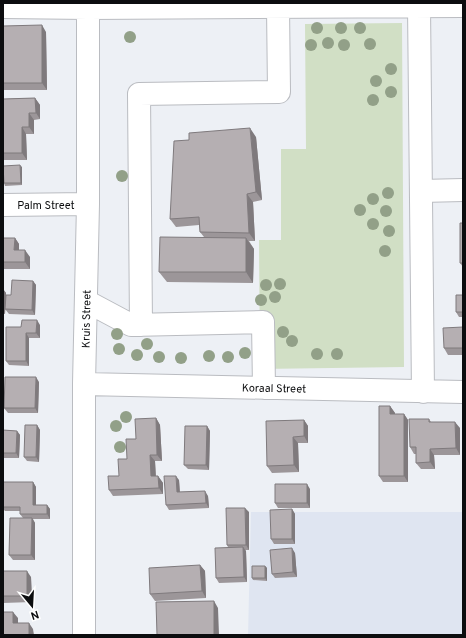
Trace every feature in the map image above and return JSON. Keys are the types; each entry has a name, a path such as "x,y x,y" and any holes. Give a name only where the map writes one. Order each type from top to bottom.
{"street":[{"name":"Kruis Street","path":"84,635 84,384 88,204 88,6"},
{"path":"141,325 139,94 279,92 269,6"},
{"path":"419,6 423,392"},
{"path":"3,7 463,6"},
{"path":"421,191 463,190"},
{"name":"Palm Street","path":"3,205 88,204"},
{"path":"86,301 131,325 263,322 264,388"},
{"name":"Koraal Street","path":"84,384 463,392"}],"shaded area":[{"path":"251,512 463,512 463,635 248,635"}],"green space":[{"path":"402,23 404,367 260,369 259,240 281,240 281,149 306,149 305,24"}],"building":[{"path":"42,25 42,83 3,83 3,26"},
{"path":"35,98 36,113 29,113 29,127 22,127 22,153 3,153 3,99"},
{"path":"250,128 256,192 247,194 249,233 200,232 199,217 170,219 174,141 189,140 189,133"},
{"path":"20,165 21,183 4,183 3,166"},
{"path":"460,223 463,223 463,263 460,263"},
{"path":"160,237 246,238 246,272 159,272"},
{"path":"3,238 15,238 14,250 25,250 25,262 3,262"},
{"path":"12,280 33,281 32,310 5,309 6,295 11,295"},
{"path":"456,295 463,295 463,312 456,312"},
{"path":"22,320 37,320 36,333 26,333 26,361 6,361 6,327 21,327"},
{"path":"463,327 463,348 444,348 443,328"},
{"path":"5,377 36,377 35,408 4,408"},
{"path":"379,406 390,406 390,414 404,414 404,476 379,476"},
{"path":"156,418 157,455 150,455 151,476 158,476 159,488 109,490 108,476 119,476 118,459 127,459 126,439 136,439 135,419"},
{"path":"409,419 429,419 429,422 455,422 456,448 430,449 430,462 416,463 416,447 410,447"},
{"path":"304,420 304,436 293,437 294,465 267,466 266,421"},
{"path":"25,425 37,425 36,457 24,457"},
{"path":"185,426 207,426 206,465 184,465"},
{"path":"3,430 17,431 16,453 3,453"},
{"path":"164,476 176,476 177,492 205,491 206,503 166,505"},
{"path":"3,482 33,482 33,505 47,505 47,514 20,514 20,507 3,507"},
{"path":"275,484 307,484 307,503 275,503"},
{"path":"226,508 245,508 246,545 227,545"},
{"path":"292,509 292,539 271,539 270,510"},
{"path":"10,518 32,518 31,555 9,555"},
{"path":"243,547 244,577 216,578 215,548"},
{"path":"292,548 293,572 272,574 270,550"},
{"path":"200,565 202,591 150,594 149,568"},
{"path":"252,566 265,566 265,578 252,578"},
{"path":"3,571 27,571 27,596 3,596"},
{"path":"214,601 214,635 157,635 156,602"},
{"path":"3,612 13,612 13,623 29,623 29,635 3,635"}]}
